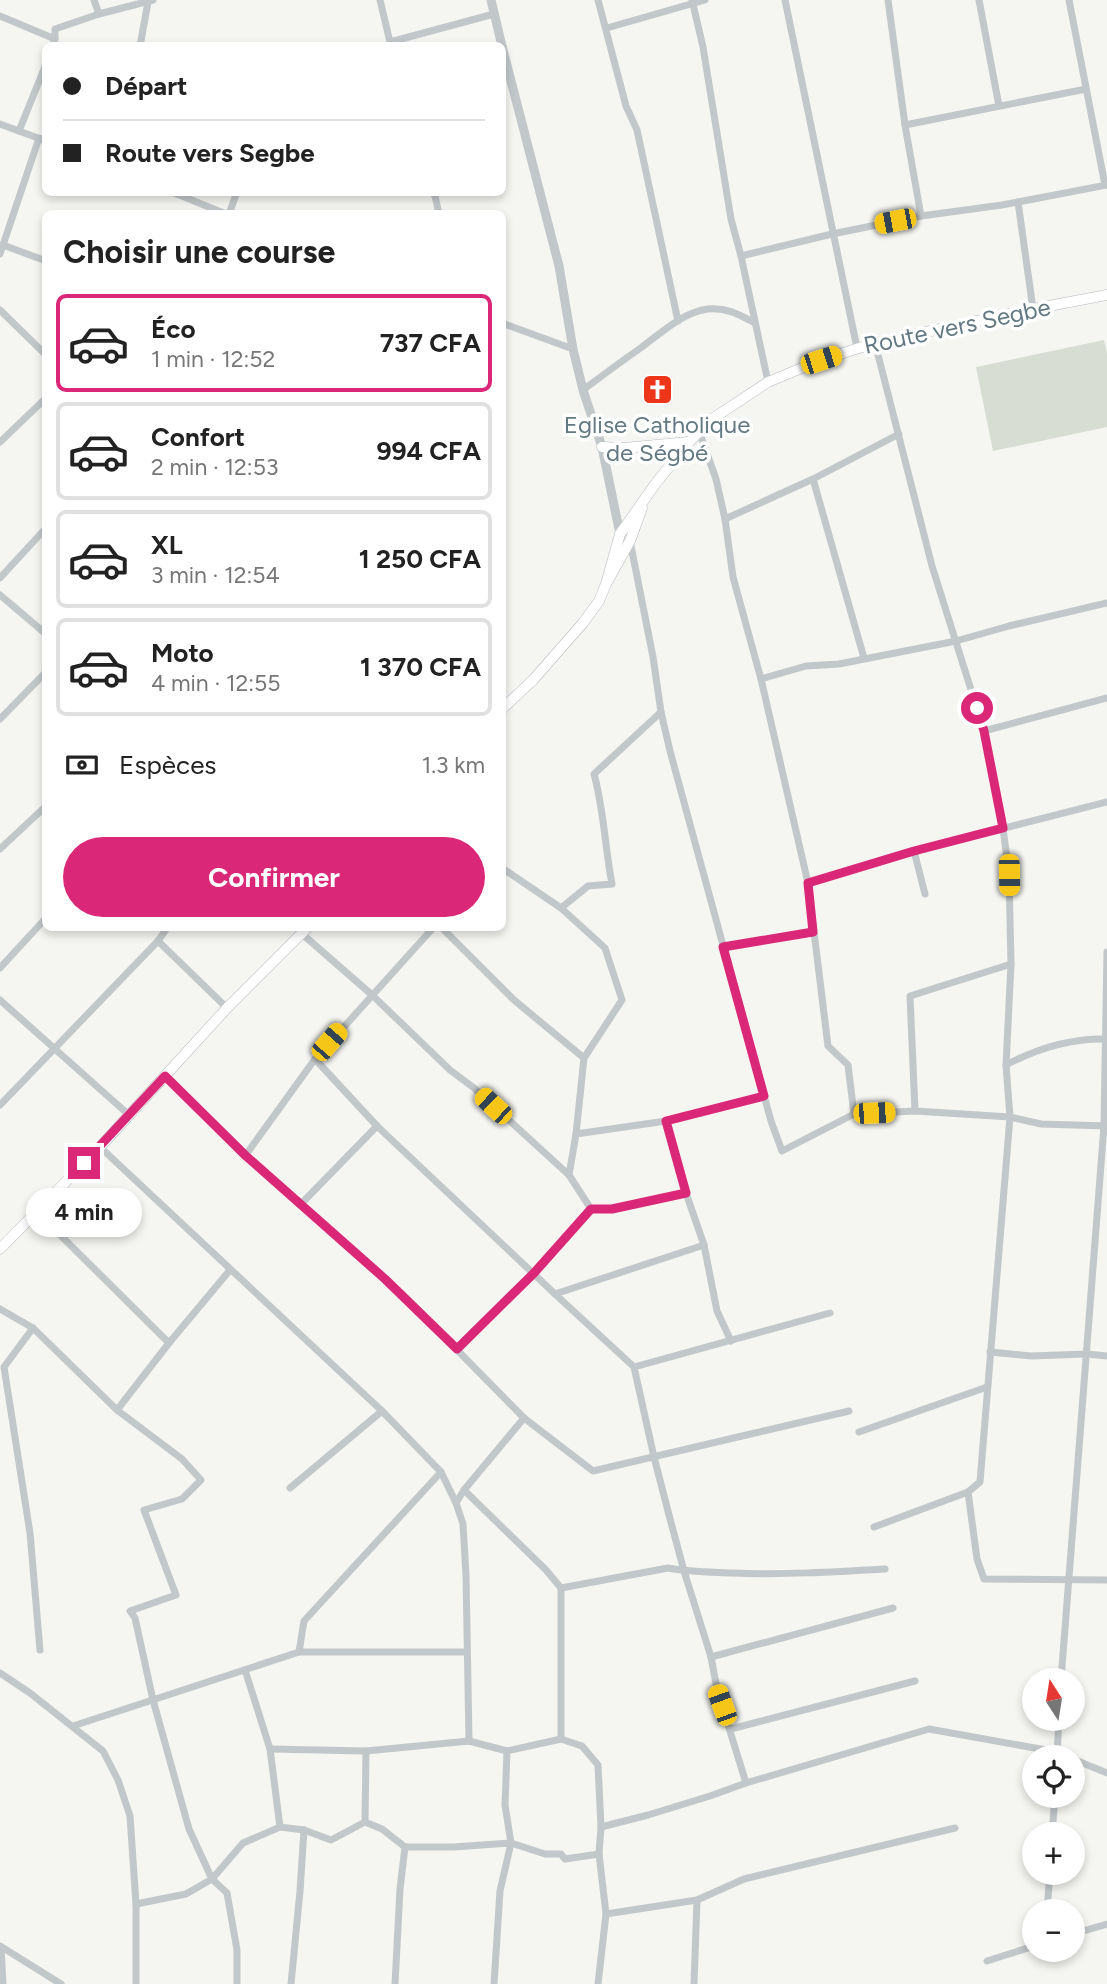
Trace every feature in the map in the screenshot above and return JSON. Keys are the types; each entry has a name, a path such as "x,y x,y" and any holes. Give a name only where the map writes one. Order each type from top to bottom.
{"main road":[{"name":"Route vers Segbe","path":"506,705 533,680 599,601 620,534 648,493 689,442 712,419 768,382 857,348 1107,295"},
{"path":"601,447 689,442"},
{"name":"Route vers Segbe","path":"606,584 630,541 648,493"},
{"path":"0,1250 303,931"}],"street":[{"path":"94,0 99,14"},
{"path":"380,0 390,42 494,14"},
{"path":"491,0 501,42"},
{"path":"598,0 626,106 636,130 678,321"},
{"path":"607,28 693,1 705,0"},
{"path":"785,0 857,348"},
{"path":"888,0 921,216"},
{"path":"979,0 999,106"},
{"path":"741,256 921,216 1018,202 1106,185 1069,0"},
{"path":"0,16 54,42 55,29 151,1 141,42"},
{"path":"693,1 731,219 768,382"},
{"path":"506,61 559,266 573,349 601,447 620,534"},
{"path":"19,131 42,74"},
{"path":"905,125 1086,89"},
{"path":"0,124 42,139 0,254"},
{"path":"182,196 218,210"},
{"path":"1018,202 1033,309"},
{"path":"3,245 42,260"},
{"path":"583,390 678,321 696,312 709,309 737,313 755,323"},
{"path":"0,310 42,351"},
{"path":"506,324 573,349"},
{"path":"874,1527 968,1492 980,1482 1010,1117 1006,1065 1011,964 1009,875 1003,828 984,731 932,566 875,343"},
{"path":"0,442 42,402"},
{"path":"699,431 716,480 733,577 761,679 808,883 828,1046 848,1065 854,1114"},
{"path":"724,519 813,479 899,434"},
{"path":"813,479 864,658"},
{"path":"0,578 42,532"},
{"path":"630,541 661,712 764,1096 782,1151 854,1114 915,1111 1010,1117 1041,1124 1105,1126"},
{"path":"0,595 42,631"},
{"path":"761,679 806,666 839,664 956,640 1107,603"},
{"path":"0,719 42,675"},
{"path":"984,731 1107,698"},
{"path":"561,908 588,886 612,884 601,799 594,774 661,712"},
{"path":"808,883 914,851 1107,802"},
{"path":"0,849 42,810"},
{"path":"914,851 925,894"},
{"path":"506,871 561,908 604,948 622,1000 584,1058 569,1175"},
{"path":"0,968 42,922"},
{"path":"0,1105 165,931"},
{"path":"305,931 450,1069 569,1175 591,1209"},
{"path":"246,1156 315,1059 430,931"},
{"path":"445,931 514,1000 584,1058"},
{"path":"723,947 813,932"},
{"path":"158,941 227,1008"},
{"path":"1062,1668 1105,1126 1107,952"},
{"path":"915,1111 910,996 1011,964"},
{"path":"0,1000 129,1115"},
{"path":"1006,1065 1051,1046 1106,1039"},
{"path":"315,1059 377,1125 634,1367 684,1571 746,1783"},
{"path":"165,1076 246,1156 385,1279 524,1418 593,1471 849,1410"},
{"path":"576,1134 666,1121 764,1096"},
{"path":"666,1121 704,1245 717,1311 731,1341"},
{"path":"300,1205 377,1125"},
{"path":"100,1147 382,1411 441,1472 463,1524 469,1741"},
{"path":"457,1349 534,1273 591,1209 612,1209 686,1193"},
{"path":"36,1211 169,1343"},
{"path":"555,1294 704,1245"},
{"path":"117,1410 230,1270"},
{"path":"0,1309 33,1328 117,1410 182,1459 201,1480 183,1499 144,1510 176,1595 130,1611 135,1618 153,1700 189,1829 212,1879 226,1894 237,1950 237,1984"},
{"path":"634,1367 830,1313"},
{"path":"33,1328 2,1369 30,1533 40,1650"},
{"path":"990,1352 1031,1356 1107,1356"},
{"path":"859,1432 987,1387"},
{"path":"290,1488 382,1411"},
{"path":"456,1503 524,1418"},
{"path":"299,1652 304,1621 441,1472"},
{"path":"464,1490 561,1588 561,1739"},
{"path":"968,1492 977,1559 984,1579 1107,1580"},
{"path":"561,1588 667,1568 684,1571 823,1573 885,1569"},
{"path":"711,1657 893,1608"},
{"path":"73,1726 299,1652 467,1652"},
{"path":"244,1670 270,1749 280,1827"},
{"path":"0,1673 30,1693 103,1751 118,1780 130,1816 136,1904 136,1984"},
{"path":"731,1729 915,1681"},
{"path":"601,1827 929,1728 1022,1747"},
{"path":"270,1749 366,1751 469,1741 507,1751 561,1739 582,1746 598,1765 601,1827 599,1854 606,1914 598,1984"},
{"path":"365,1822 366,1751"},
{"path":"494,1984 500,1891 512,1843 505,1805 507,1751"},
{"path":"1085,1764 1107,1773"},
{"path":"136,1904 187,1894 212,1879 243,1843 280,1827 304,1830 331,1840 365,1822"},
{"path":"365,1822 382,1829 405,1847 512,1843 545,1854 561,1854 565,1859 599,1854"},
{"path":"606,1914 697,1899 744,1879 956,1828"},
{"path":"291,1984 304,1830"},
{"path":"395,1984 405,1847"},
{"path":"694,1984 697,1899"},
{"path":"1085,1930 1107,1924"},
{"path":"1,1947 3,1984"},
{"path":"1,1947 61,1984"},
{"path":"987,1961 1022,1949"}],"shaded area":[{"path":"1104,340 1107,353 1107,427 993,451 976,367"}],"place":[{"name":"Eglise Catholique de Ségbé","path":"657,390"}],"route":[{"path":"84,1163 165,1076 246,1156 403,1295 457,1349 534,1273 591,1209 612,1209 686,1193 666,1121 764,1096 723,947 813,932 808,883 1003,828 977,708"}]}
